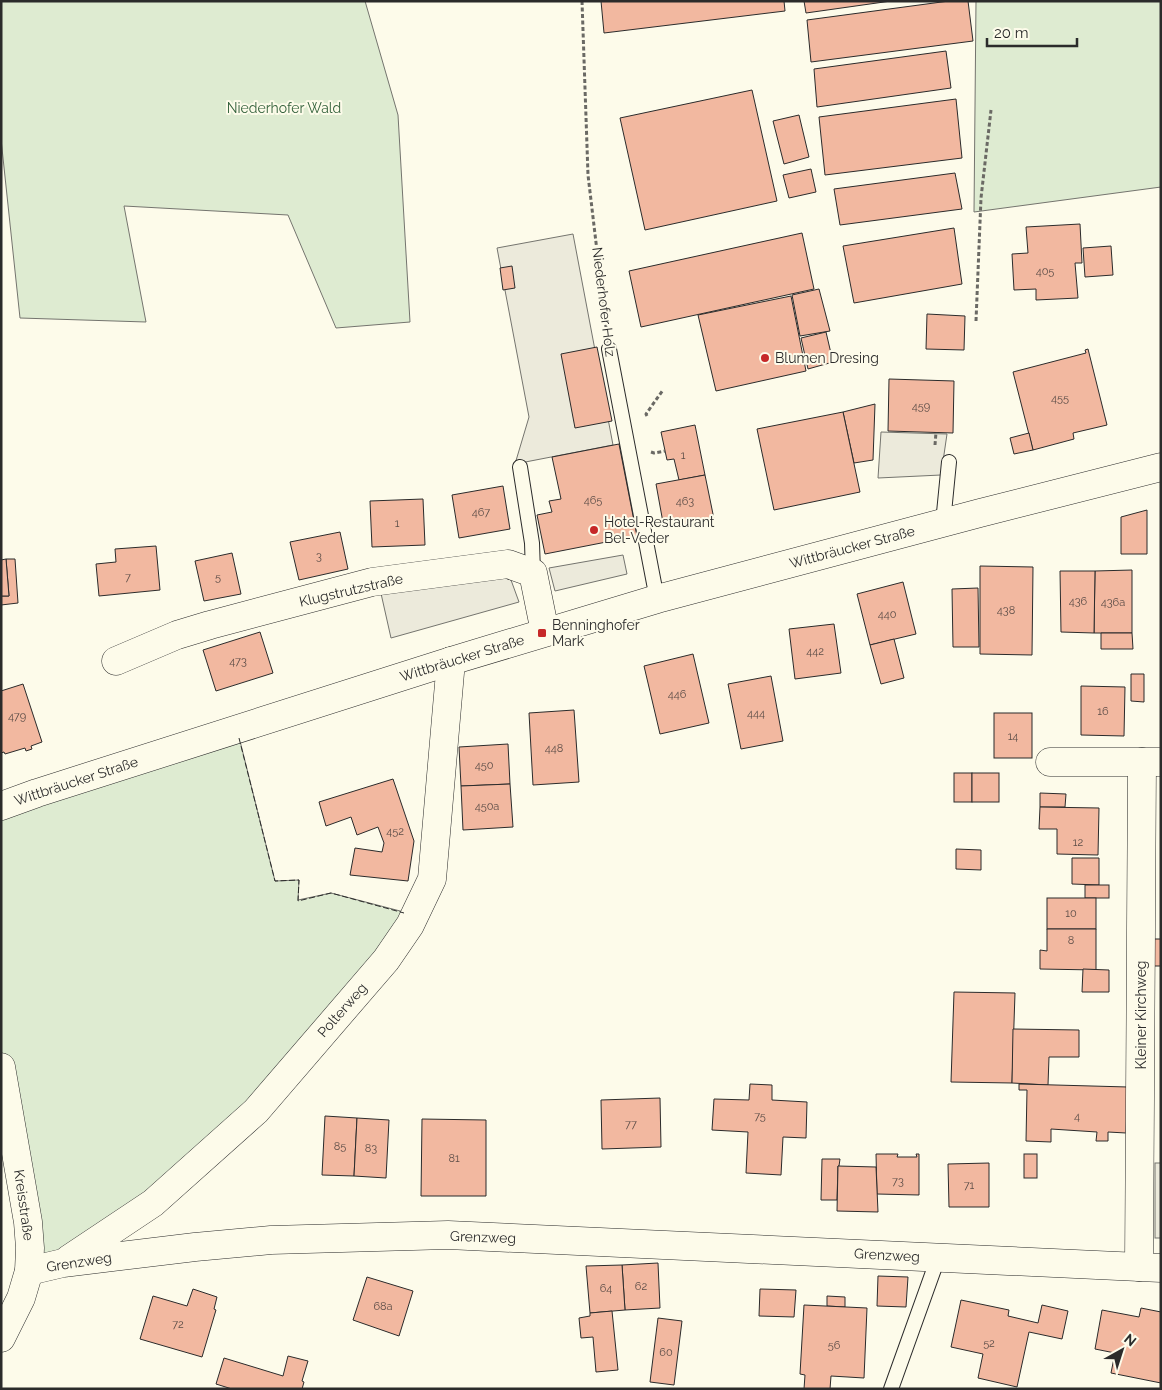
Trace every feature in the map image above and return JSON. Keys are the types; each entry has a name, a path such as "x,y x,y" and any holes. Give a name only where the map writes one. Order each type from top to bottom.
{"street":[{"name":"Wittbräucker Straße","path":"1,806 451,661 656,599 1161,467"},
{"name":"Klugstrutzstraße","path":"116,662 177,635 372,582 508,564 533,573"},
{"path":"533,573 545,632"},
{"name":"Polterweg","path":"63,1263 153,1203 256,1111 386,960 410,924 432,880 451,661"},
{"name":"Kleiner Kirchweg","path":"1050,762 1151,762 1150,1268"},
{"name":"Kreisstraße","path":"1,1067 28,1222 29,1271 21,1298 1,1338"},
{"name":"Grenzweg","path":"29,1271 63,1263 271,1240 448,1235 1150,1268"}],"lane":[{"name":"Niederhofer Holz","path":"609,348 656,599"},
{"path":"943,523 949,462"},
{"path":"520,467 532,543 533,573"},
{"name":"Grenzweg","path":"890,1389 938,1258"}],"path":[{"name":"Niederhofer Holz","path":"582,1 588,175 609,348"},
{"path":"976,321 981,198 991,110"},
{"path":"647,419 646,414 663,390"},
{"path":"647,449 654,453 665,451"}],"green space":[{"name":"Niederhofer Wald","path":"1,1 365,1 398,115 410,322 336,328 288,215 124,206 146,322 20,318 1,139"},
{"path":"976,1 1161,1 1161,187 974,212"},
{"path":"237,729 275,881 299,880 298,900 331,893 404,912 366,970 250,1105 146,1195 29,1271 1,1067 1,806"}],"shaded area":[{"path":"573,234 613,445 515,464 529,417 497,248"},
{"path":"881,432 947,434 941,475 878,478"},
{"path":"623,555 627,574 555,591 549,568"},
{"path":"496,575 511,580 519,602 391,638 380,589"},
{"path":"1155,1163 1161,1163 1161,1238 1155,1238"}],"building":[{"path":"601,1 784,1 785,11 604,33"},
{"path":"804,1 891,1 806,13"},
{"path":"949,1 968,1 973,41 811,62 807,20"},
{"path":"946,51 951,88 817,107 814,69"},
{"path":"752,90 777,201 645,230 620,118"},
{"path":"956,99 962,158 825,175 819,117"},
{"path":"799,115 809,157 784,164 773,121"},
{"path":"811,169 816,192 789,198 783,175"},
{"path":"955,173 962,209 840,225 834,189"},
{"path":"1080,224 1082,263 1075,263 1078,298 1036,300 1036,289 1014,290 1012,254 1028,253 1026,227"},
{"path":"954,228 962,284 854,303 843,246"},
{"path":"802,233 814,289 641,327 629,271"},
{"path":"1111,246 1113,275 1085,277 1083,248"},
{"path":"512,266 515,288 503,290 500,268"},
{"path":"819,289 830,331 800,336 792,295"},
{"path":"791,296 806,371 716,391 698,315"},
{"path":"927,314 965,316 964,350 926,349"},
{"path":"826,332 833,362 808,369 801,338"},
{"path":"597,347 612,421 575,428 561,354"},
{"path":"1088,349 1107,425 1073,433 1074,439 1033,450 1013,372 1086,353 1085,350"},
{"path":"889,379 954,381 953,433 888,431"},
{"path":"875,404 873,460 854,463 843,412"},
{"path":"843,412 860,492 774,510 757,429"},
{"path":"695,425 705,475 679,480 674,459 667,460 661,432"},
{"path":"1029,433 1033,450 1014,454 1010,438"},
{"path":"619,444 637,536 545,554 537,515 552,512 549,501 561,499 552,457"},
{"path":"705,475 714,519 664,528 656,484"},
{"path":"503,486 510,529 459,538 452,495"},
{"path":"423,499 425,545 372,547 370,501"},
{"path":"1147,510 1147,554 1121,554 1121,517"},
{"path":"340,532 348,569 299,580 290,542"},
{"path":"156,546 160,590 99,596 96,564 116,562 115,549"},
{"path":"232,553 241,594 204,601 195,561"},
{"path":"6,559 15,559 18,603 1,605 1,596 9,596"},
{"path":"6,559 9,596 1,596 1,560"},
{"path":"980,566 1033,567 1032,655 980,654"},
{"path":"1132,570 1132,633 1094,633 1095,571"},
{"path":"1060,571 1095,571 1094,633 1061,632"},
{"path":"903,582 916,634 870,645 857,594"},
{"path":"978,588 979,647 953,647 952,589"},
{"path":"834,624 841,673 795,679 789,629"},
{"path":"260,632 273,673 216,691 203,650"},
{"path":"1101,633 1132,633 1133,649 1101,649"},
{"path":"894,639 904,678 881,684 870,645"},
{"path":"693,654 709,723 660,734 644,666"},
{"path":"1131,674 1144,674 1144,702 1131,701"},
{"path":"771,676 783,741 741,749 728,684"},
{"path":"23,684 42,742 31,746 32,749 26,751 25,748 5,754 4,752 1,753 1,691"},
{"path":"1081,686 1125,687 1124,736 1081,735"},
{"path":"574,710 579,782 533,785 529,713"},
{"path":"994,713 1032,713 1032,758 994,758"},
{"path":"508,744 510,784 461,786 459,747"},
{"path":"954,773 972,773 972,802 954,802"},
{"path":"972,773 999,773 999,802 972,802"},
{"path":"393,779 414,841 408,881 350,875 355,848 382,852 384,843 378,827 357,835 351,817 326,826 319,802"},
{"path":"510,784 513,827 463,830 461,786"},
{"path":"1040,793 1066,794 1065,807 1040,807"},
{"path":"1040,807 1099,808 1098,855 1057,854 1057,829 1039,829"},
{"path":"956,849 981,850 981,870 956,869"},
{"path":"1072,858 1099,858 1099,885 1072,884"},
{"path":"1085,885 1109,885 1109,898 1085,898"},
{"path":"1047,898 1096,898 1096,929 1047,929"},
{"path":"1047,929 1096,929 1096,970 1040,969 1040,950 1047,951"},
{"path":"1152,939 1161,939 1161,966 1152,966"},
{"path":"1083,969 1109,970 1109,992 1082,992"},
{"path":"954,992 1015,993 1012,1083 951,1082"},
{"path":"1013,1029 1079,1030 1079,1057 1049,1057 1048,1085 1012,1083"},
{"path":"750,1084 772,1085 772,1100 807,1102 806,1138 783,1137 781,1175 746,1173 748,1132 712,1130 714,1099 749,1100"},
{"path":"1019,1084 1128,1087 1126,1133 1108,1132 1108,1141 1096,1141 1097,1132 1051,1129 1051,1142 1026,1141 1027,1090 1019,1090"},
{"path":"660,1098 661,1147 602,1149 601,1100"},
{"path":"325,1116 357,1118 354,1176 322,1175"},
{"path":"357,1118 389,1120 386,1178 354,1176"},
{"path":"422,1119 486,1120 486,1196 421,1196"},
{"path":"876,1154 898,1154 897,1157 917,1157 916,1154 919,1154 919,1195 877,1194"},
{"path":"1024,1154 1037,1154 1037,1178 1024,1178"},
{"path":"822,1159 840,1159 837,1200 821,1200"},
{"path":"989,1163 989,1207 949,1207 948,1164"},
{"path":"838,1166 876,1167 878,1212 837,1211"},
{"path":"658,1263 660,1308 625,1310 622,1265"},
{"path":"622,1265 625,1310 590,1313 586,1266"},
{"path":"878,1276 908,1277 906,1307 877,1306"},
{"path":"367,1277 413,1291 399,1336 353,1320"},
{"path":"193,1289 217,1297 214,1309 216,1310 202,1357 140,1339 153,1296 187,1306"},
{"path":"760,1289 796,1290 794,1317 759,1316"},
{"path":"827,1296 845,1297 845,1307 827,1306"},
{"path":"961,1300 1009,1310 1008,1316 1038,1323 1042,1305 1068,1311 1062,1339 1029,1332 1017,1387 978,1378 983,1354 951,1347"},
{"path":"804,1305 867,1308 864,1378 831,1376 830,1389 804,1389 805,1375 800,1374"},
{"path":"1141,1308 1161,1312 1161,1383 1111,1373 1115,1353 1095,1349 1102,1310 1139,1317"},
{"path":"612,1311 618,1370 596,1372 593,1337 581,1338 579,1318 590,1316 590,1313"},
{"path":"658,1318 682,1321 674,1385 650,1382"},
{"path":"288,1356 308,1361 302,1381 304,1382 302,1389 232,1389 216,1384 224,1358 283,1376"}],"fence":[{"path":"239,738 275,881 299,880 298,901 331,893 404,913"}],"place":[{"name":"Blumen Dresing","path":"765,358"},
{"name":"Hotel-Restaurant Bel-Veder","path":"594,530"},
{"name":"Benninghofer Mark","path":"542,633"}]}
